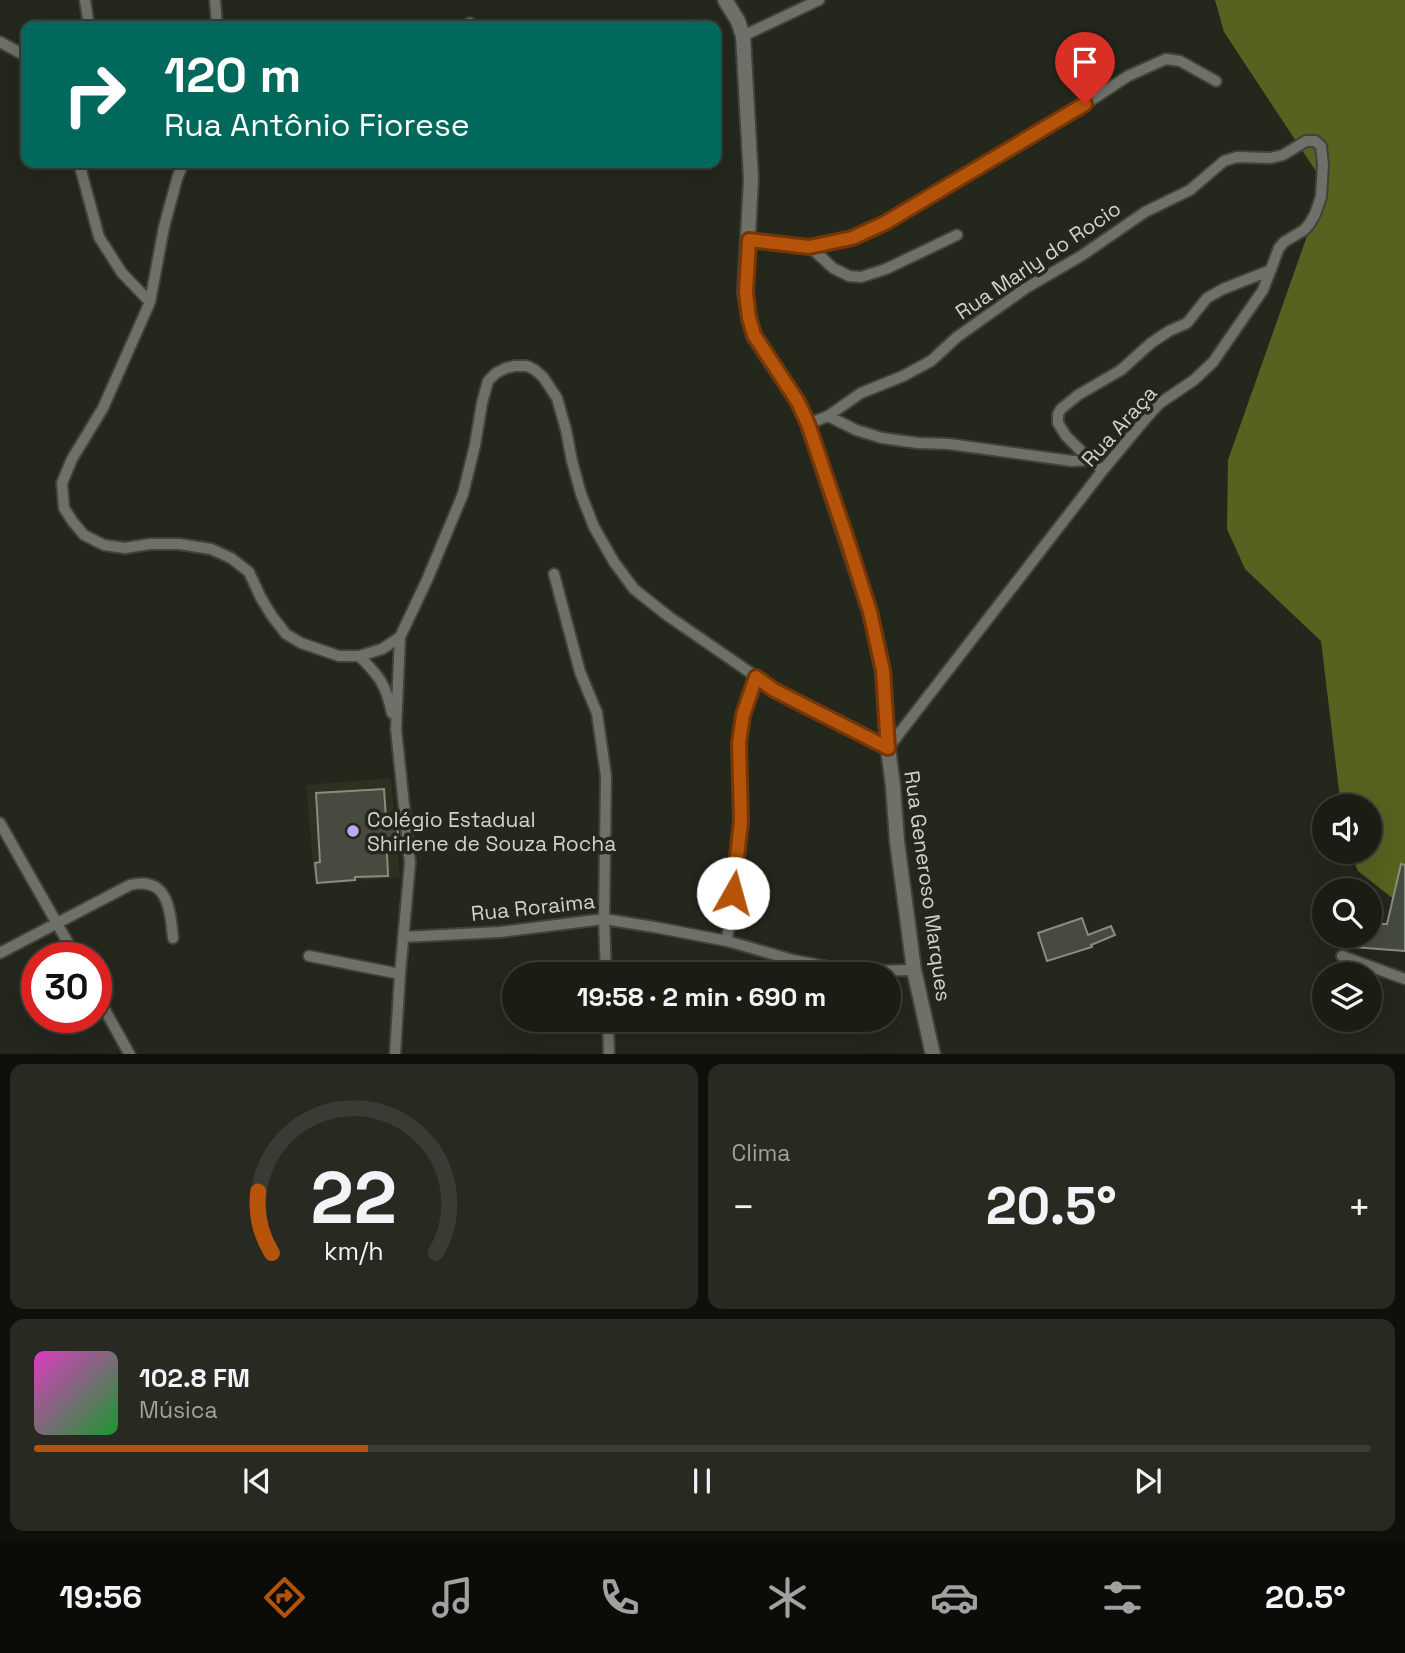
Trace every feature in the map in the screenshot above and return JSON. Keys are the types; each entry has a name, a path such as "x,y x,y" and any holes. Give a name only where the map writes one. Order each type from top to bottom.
{"street":[{"path":"85,0 88,21"},
{"path":"215,0 217,21"},
{"name":"Rua Generoso Marques","path":"725,0 738,20 743,36 751,179 746,292 749,318 754,335 798,402 808,424 870,612 883,671 897,841 914,970 933,1054"},
{"path":"743,36 819,0"},
{"path":"0,42 21,53"},
{"path":"749,240 809,247 852,238 885,223 1000,153 1064,118 1128,76 1166,59 1180,61 1216,81"},
{"name":"Rua Araça","path":"888,748 1103,470 1160,403 1194,380 1213,362 1263,290 1279,248 1310,223 1321,197 1321,146 1315,141 1306,141 1294,150"},
{"name":"Rua Marly do Rocio","path":"808,424 828,416 860,393 903,376 931,361 957,337 1026,288 1082,256 1145,212 1190,190 1224,161 1237,157 1271,158 1294,150"},
{"path":"80,168 99,237 122,274 150,302"},
{"path":"181,168 164,227 150,302 103,408 72,459 62,483 64,508 84,535 104,545 125,548 150,544 179,544 211,549 231,558 249,572 261,598 286,634 301,643 339,656 359,656 382,649 401,637"},
{"path":"809,247 833,268 849,276 861,277 886,269 957,235"},
{"path":"1103,470 1066,436 1058,423 1061,409 1078,395 1121,370 1151,343 1187,323 1207,298 1271,270"},
{"path":"396,729 401,637 463,494 488,382 496,373 506,368 527,366 543,377 556,398 581,494 594,527 614,562 634,589 668,617 774,690 888,748"},
{"path":"828,416 856,430 882,438 1072,461 1090,460"},
{"path":"554,574 580,672 597,713 606,776 606,962"},
{"path":"359,656 380,679 388,693 396,729 410,863 395,1054"},
{"path":"727,942 741,821 739,743 743,715 756,677"},
{"path":"0,823 68,942"},
{"path":"0,953 130,885 142,882 153,885 162,894 170,909 173,937"},
{"name":"Rua Roraima","path":"403,937 500,932 604,919 727,942 834,968 864,971 914,970"},
{"path":"309,956 400,974"},
{"path":"1342,956 1405,979"},
{"path":"112,1023 129,1054"},
{"path":"608,1032 609,1054"}],"shaded area":[{"name":"Colégio Estadual Shirlene de Souza Rocha","path":"391,778 400,877 315,885 306,785"}],"green space":[{"path":"1215,0 1405,0 1405,908 1382,890 1382,878 1367,878 1358,871 1355,864 1382,864 1382,794 1339,794 1321,641 1245,569 1227,529 1228,460 1325,185 1224,32"}],"building":[{"name":"Colégio Estadual Shirlene de Souza Rocha","path":"384,789 386,818 397,817 399,853 387,853 388,876 355,877 355,880 317,883 315,863 320,862 316,793"},
{"path":"1401,864 1405,865 1405,951 1366,948 1382,948 1382,924 1387,924"},
{"path":"1082,918 1088,935 1111,926 1115,935 1091,945 1092,947 1047,961 1038,933"}],"place":[{"name":"Colégio Estadual Shirlene de Souza Rocha","path":"353,831"}],"route":[{"path":"733,893 741,821 739,743 743,715 756,677 774,690 888,748 883,671 870,612 847,539 808,424 798,402 754,335 749,318 746,292 749,240 809,247 852,238 885,223 1085,104"}]}
